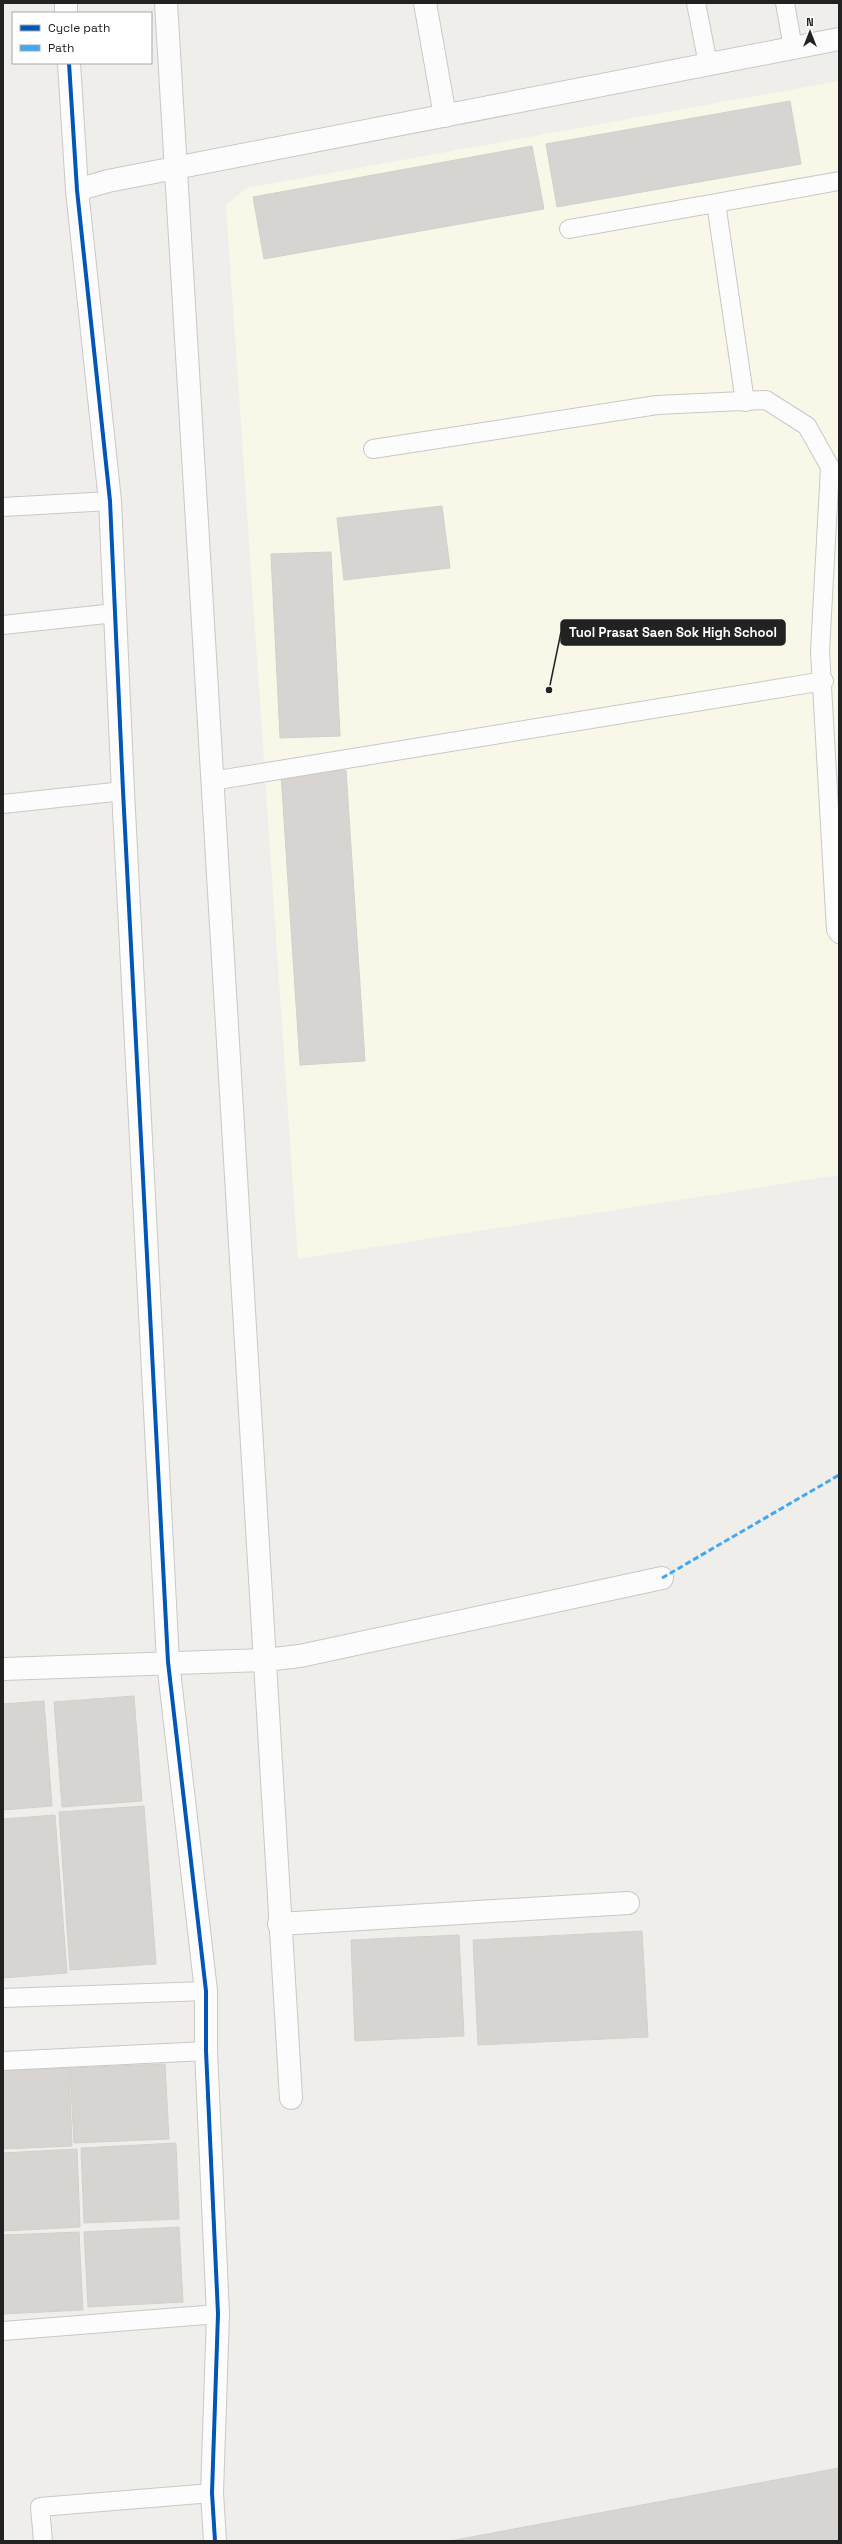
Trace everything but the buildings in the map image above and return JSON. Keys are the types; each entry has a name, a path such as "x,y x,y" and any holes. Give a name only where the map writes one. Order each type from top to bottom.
{"street":[{"path":"166,3 170,170 212,781 257,1660 279,1924 290,2098"},
{"path":"425,3 445,116"},
{"path":"77,190 108,181 839,39"},
{"path":"69,64 77,190 110,501 123,791 176,1663 206,1991 206,2051 218,2314 212,2493 215,2541"},
{"path":"3,1670 257,1660 300,1656 662,1578"},
{"path":"279,1924 628,1903"}],"lane":[{"path":"696,3 708,64"},
{"path":"785,3 793,48"},
{"path":"569,229 839,181"},
{"path":"716,204 745,402"},
{"path":"373,449 657,405 766,400 807,426 830,467 820,651 824,681 836,930 839,934"},
{"path":"3,507 110,501"},
{"path":"3,625 115,613"},
{"path":"212,781 824,681"},
{"path":"3,804 123,791"},
{"path":"3,1998 206,1991"},
{"path":"3,2061 206,2051"},
{"path":"3,2330 218,2314"},
{"path":"42,2541 40,2507 212,2493"}],"shaded area":[{"path":"839,81 839,1175 298,1259 226,205 247,188"}],"marked path":[{"path":"662,1578 839,1475"}],"cycle path":[{"path":"69,64 77,190 110,501 123,791 168,1662 206,1991 206,2051 218,2314 212,2493 215,2541"}],"place":[{"name":"Tuol Prasat Saen Sok High School","path":"549,690"}]}
